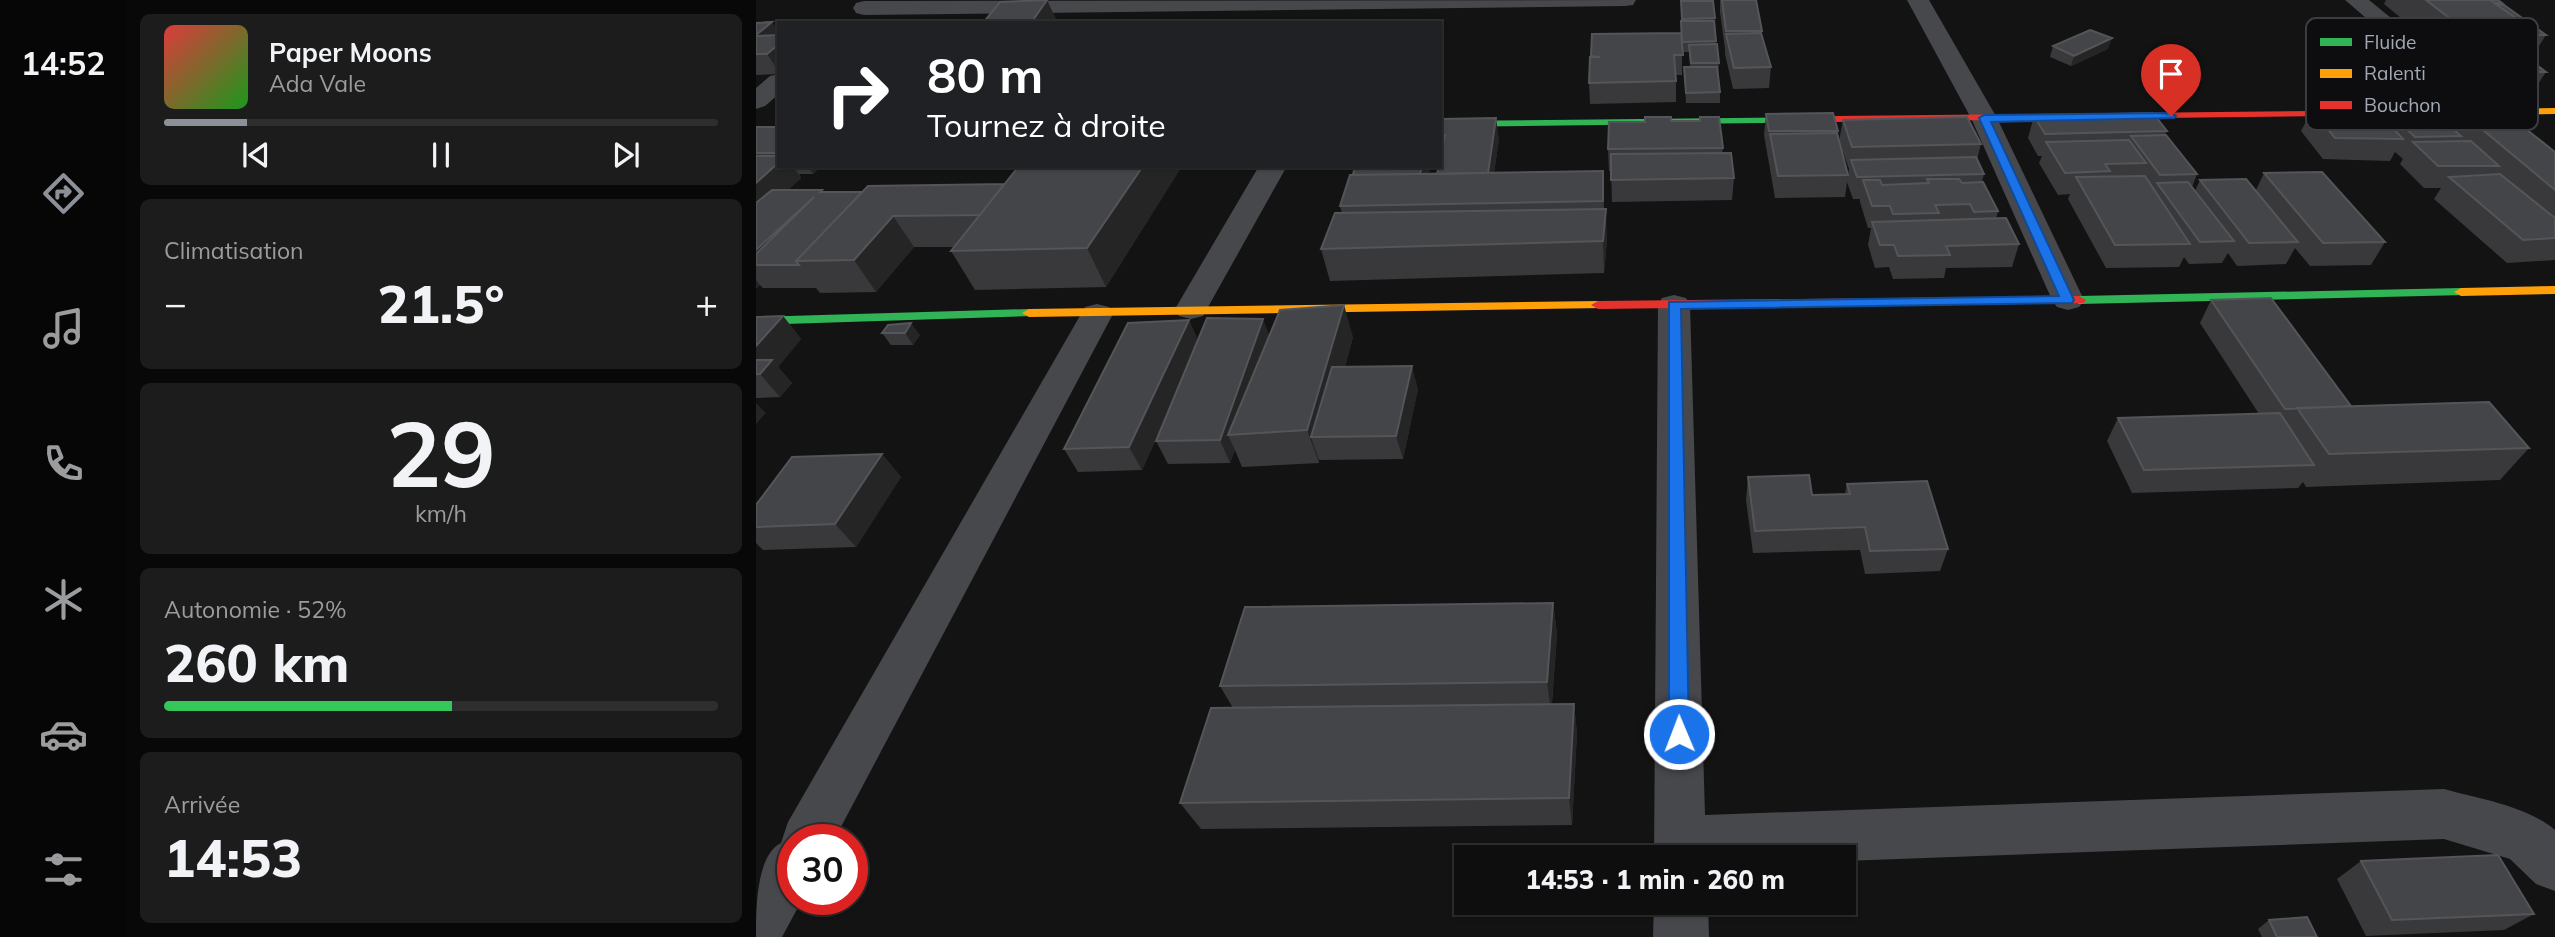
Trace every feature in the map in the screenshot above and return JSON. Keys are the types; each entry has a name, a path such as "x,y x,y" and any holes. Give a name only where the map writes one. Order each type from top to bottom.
{"street":[{"path":"862,10 1341,9 1625,0"},
{"path":"1918,0 1984,118 2068,300"},
{"path":"2356,0 2378,18"},
{"path":"756,100 777,83"},
{"path":"1442,124 2306,114"},
{"path":"2510,130 2555,172"},
{"path":"1191,309 1272,168"},
{"path":"756,321 1097,314 1191,309 2068,300 2555,290"},
{"path":"1674,304 1680,845"},
{"path":"815,824 1097,314"},
{"path":"1786,845 2444,814 2527,840 2555,865"},
{"path":"756,929 777,892"},
{"path":"1681,915 1681,937"}],"building":[{"path":"1047,0 1032,21 985,21 1000,2"},
{"path":"1722,0 1756,0 1762,31 1726,31"},
{"path":"2426,0 2490,0 2516,18 2449,18"},
{"path":"1681,1 1713,1 1715,18 1682,19"},
{"path":"2497,5 2504,5 2522,18 2516,18"},
{"path":"1681,21 1714,21 1716,41 1682,42"},
{"path":"772,22 756,35 756,23"},
{"path":"2090,30 2112,38 2074,56 2053,46"},
{"path":"1681,33 1683,55 1674,55 1676,81 1589,83 1590,57 1600,57 1591,56 1592,34"},
{"path":"1761,33 1771,67 1734,68 1726,34"},
{"path":"777,35 777,46 767,54 756,54 756,36"},
{"path":"1717,44 1719,63 1691,63 1689,45"},
{"path":"1684,67 1717,67 1720,92 1686,93"},
{"path":"1833,113 1838,131 1769,131 1766,114"},
{"path":"2153,113 2167,131 2045,134 2034,116"},
{"path":"1645,117 1671,117 1671,121 1700,121 1700,117 1719,117 1723,148 1608,149 1609,122 1645,122"},
{"path":"1967,117 1981,144 1852,147 1843,120"},
{"path":"1496,118 1488,173 1437,174 1438,168 1442,168 1445,135 1442,135 1442,119"},
{"path":"756,127 777,127 777,153 756,153"},
{"path":"2328,130 2395,130 2403,139 2335,138"},
{"path":"2408,130 2454,130 2461,136 2415,137"},
{"path":"2483,130 2527,130 2555,152 2555,190"},
{"path":"1837,133 1848,175 1778,176 1770,134"},
{"path":"2166,135 2197,174 2160,175 2131,136"},
{"path":"2129,140 2146,163 2105,164 2110,171 2065,173 2046,142"},
{"path":"2471,141 2499,166 2438,166 2413,142"},
{"path":"1731,153 1734,178 1611,180 1611,154"},
{"path":"756,156 777,156 777,164 756,183"},
{"path":"1976,157 1984,174 1857,177 1851,160"},
{"path":"1017,168 1142,168 1087,248 951,251"},
{"path":"1355,168 1422,168 1420,174 1353,175"},
{"path":"1603,171 1603,201 1340,206 1350,175"},
{"path":"2322,172 2385,242 2323,243 2264,173"},
{"path":"2500,174 2555,218 2555,238 2523,240 2449,177"},
{"path":"2145,176 2190,244 2115,245 2076,177"},
{"path":"1927,179 1959,179 1962,183 1983,182 1998,211 1974,212 1970,204 1935,205 1939,213 1893,214 1890,206 1872,206 1863,180 1880,180 1882,185 1929,183"},
{"path":"2246,179 2298,242 2249,243 2200,180"},
{"path":"2188,182 2234,241 2200,242 2157,183"},
{"path":"1004,184 980,215 893,216 854,260 796,261 868,186"},
{"path":"772,190 862,192 796,261 799,265 756,265 756,254 814,197 756,250 756,203"},
{"path":"1606,209 1603,241 1321,249 1335,213"},
{"path":"2006,218 2019,244 1946,246 1950,255 1898,256 1894,245 1880,245 1872,222"},
{"path":"2271,298 2351,406 2285,409 2211,300"},
{"path":"1344,305 1307,430 1228,435 1280,310"},
{"path":"783,316 756,346 756,317"},
{"path":"1207,318 1263,319 1220,440 1156,441"},
{"path":"1189,320 1129,447 1064,449 1128,323"},
{"path":"911,323 905,333 882,333 888,325"},
{"path":"756,360 772,360 760,374 756,374"},
{"path":"1412,366 1396,436 1311,437 1332,367"},
{"path":"2489,402 2529,448 2329,454 2297,408"},
{"path":"2280,413 2314,465 2144,470 2118,418"},
{"path":"882,454 835,524 756,527 756,505 792,457"},
{"path":"1809,475 1812,495 1850,494 1847,484 1927,481 1948,549 1870,551 1865,527 1755,531 1748,477"},
{"path":"1553,603 1547,682 1220,686 1245,607"},
{"path":"1574,704 1569,798 1180,803 1211,708"},
{"path":"2498,855 2534,914 2392,920 2361,861"},
{"path":"2307,917 2317,937 2277,937 2269,920"}],"traffic: fast":[{"path":"1442,124 1834,119"},
{"path":"2079,300 2461,292"},
{"path":"756,321 1029,313"}],"traffic: slow":[{"path":"2538,111 2555,111"},
{"path":"2461,292 2555,290"},
{"path":"1029,313 1598,305"}],"traffic: jam":[{"path":"1834,119 2306,114"},
{"path":"1598,305 2079,300"}],"route":[{"path":"1679,734 1674,304 2068,300 1984,118 2171,116"}]}
